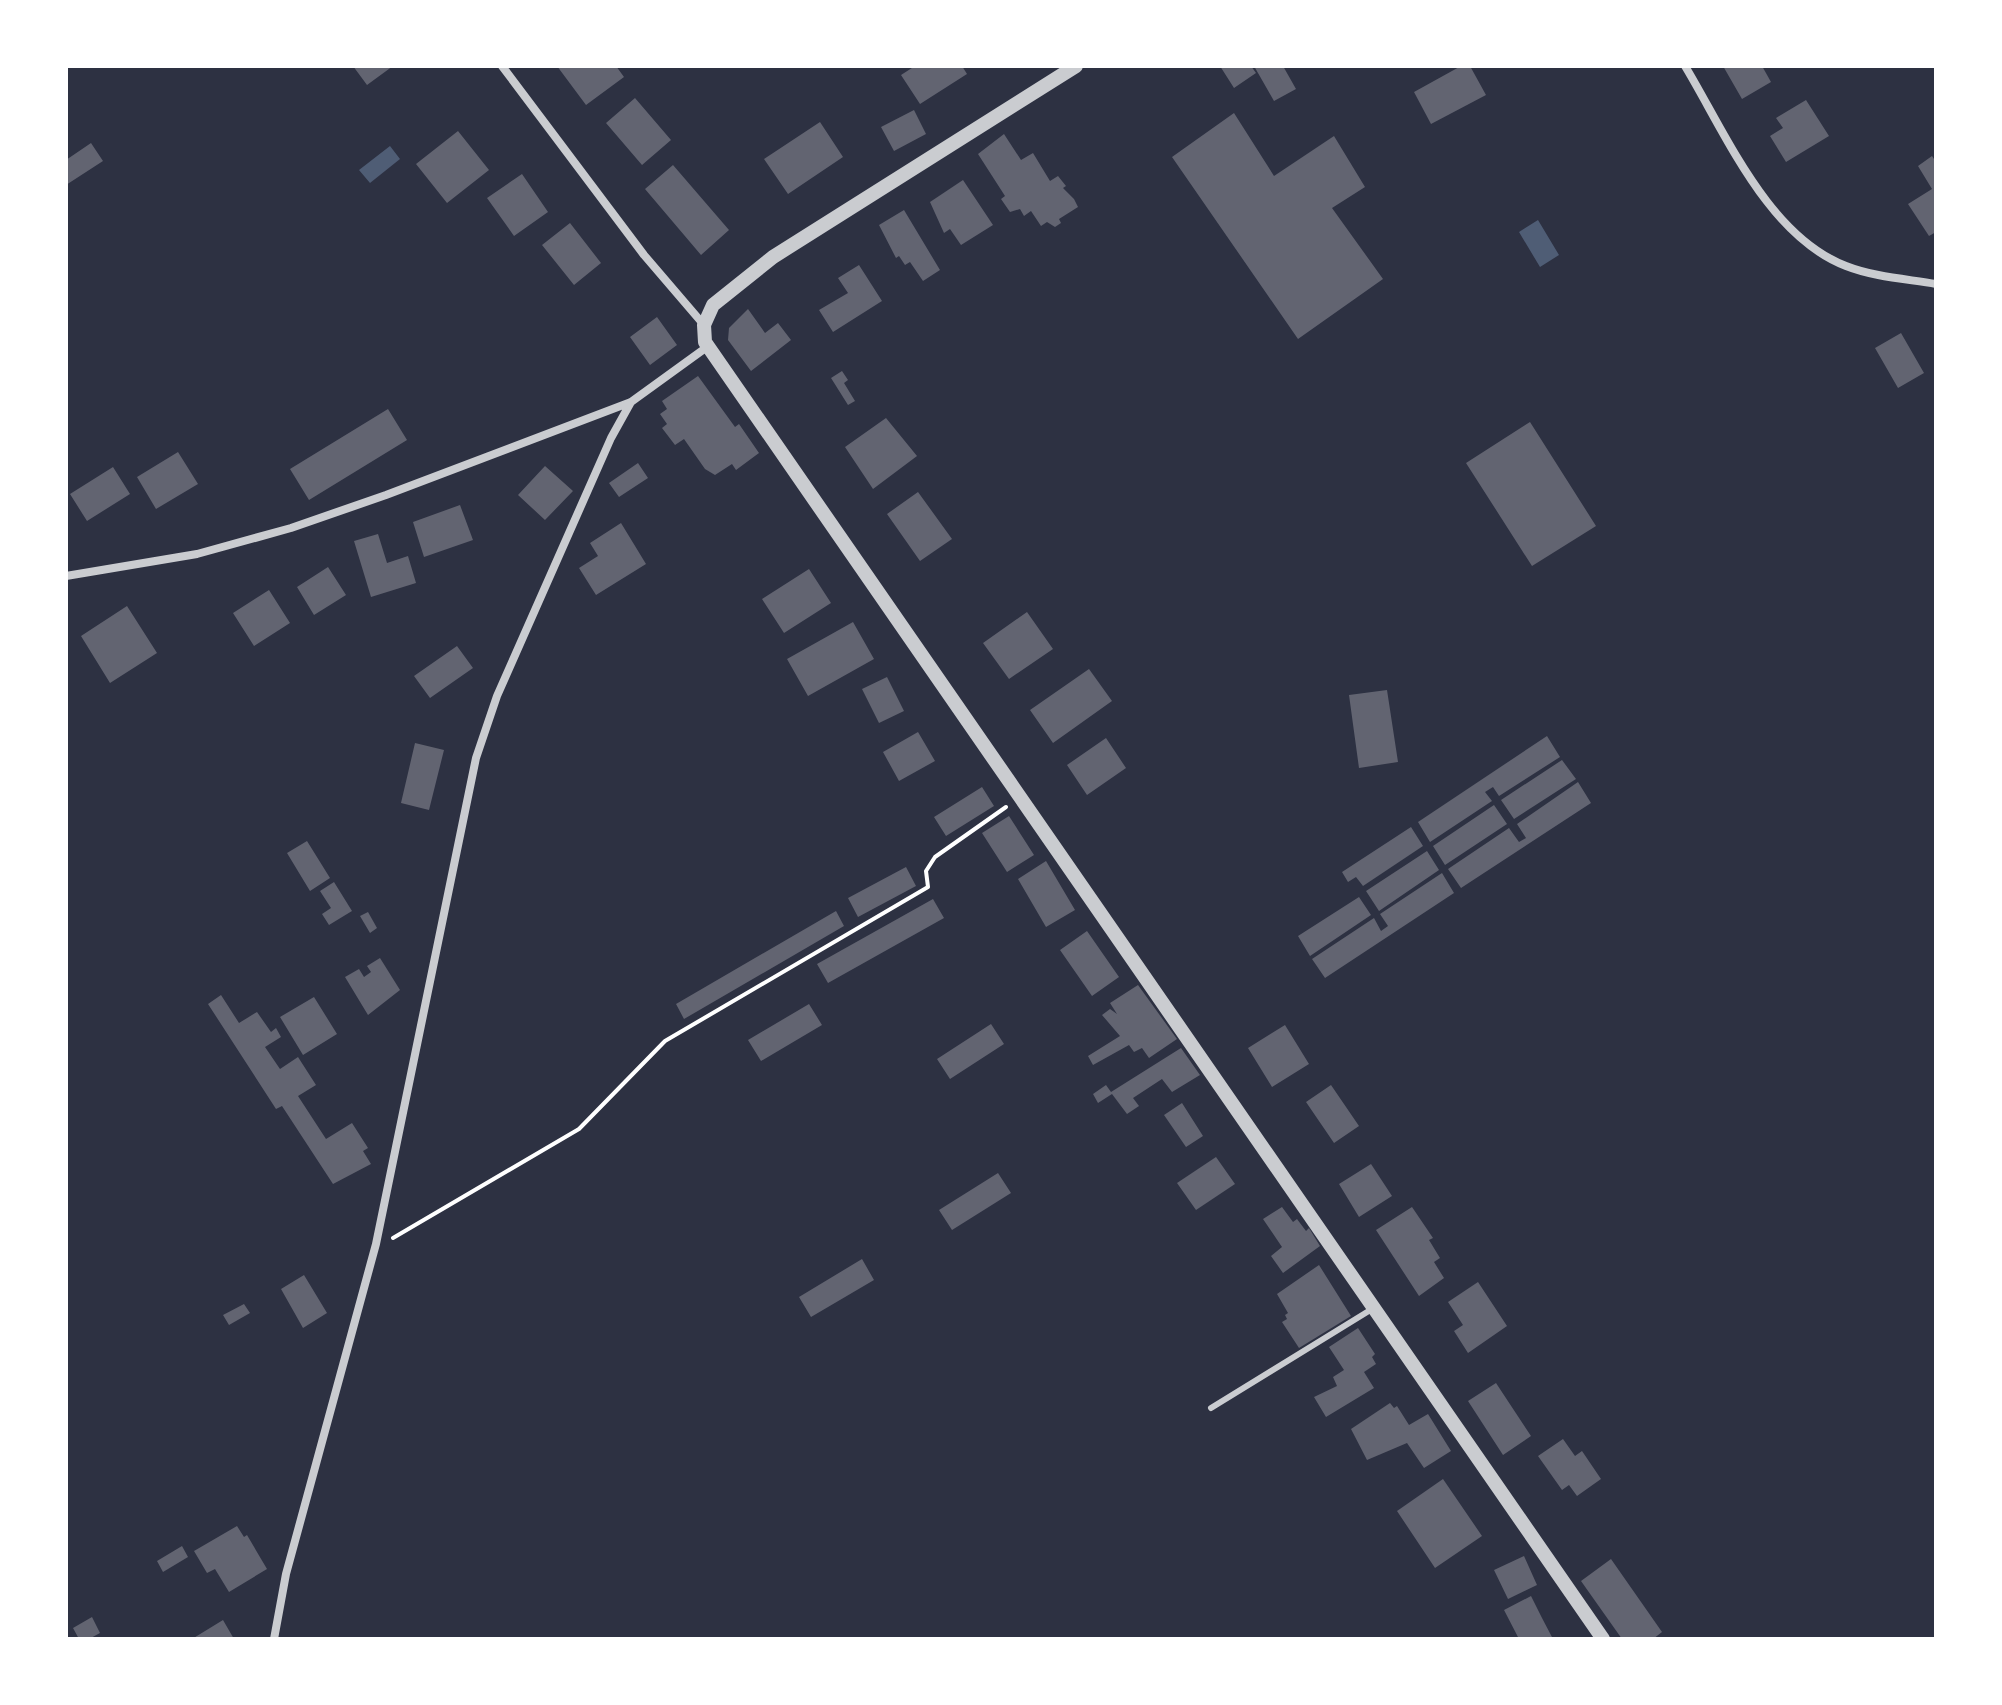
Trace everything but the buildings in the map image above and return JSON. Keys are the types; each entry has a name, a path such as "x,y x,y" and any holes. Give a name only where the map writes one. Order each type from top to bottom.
{"street":[{"path":"502,66 644,255 704,325"},
{"path":"1076,66 773,257 713,305 704,325 707,347 1603,1639"},
{"path":"1685,66 1764,197 1794,235 1848,267 1936,284"},
{"path":"66,576 197,554 291,528 631,402 707,347"},
{"path":"274,1639 286,1574 376,1244 476,758 497,696 611,438 631,402"}],"lane":[{"path":"1211,1408 1374,1308"}],"path":[{"path":"376,1244 402,1235 579,1129 665,1041 928,887 926,871 935,857 1018,799"}],"water":[{"path":"390,146 400,159 370,183 359,170"},
{"path":"1538,220 1559,255 1540,267 1519,232"}]}
